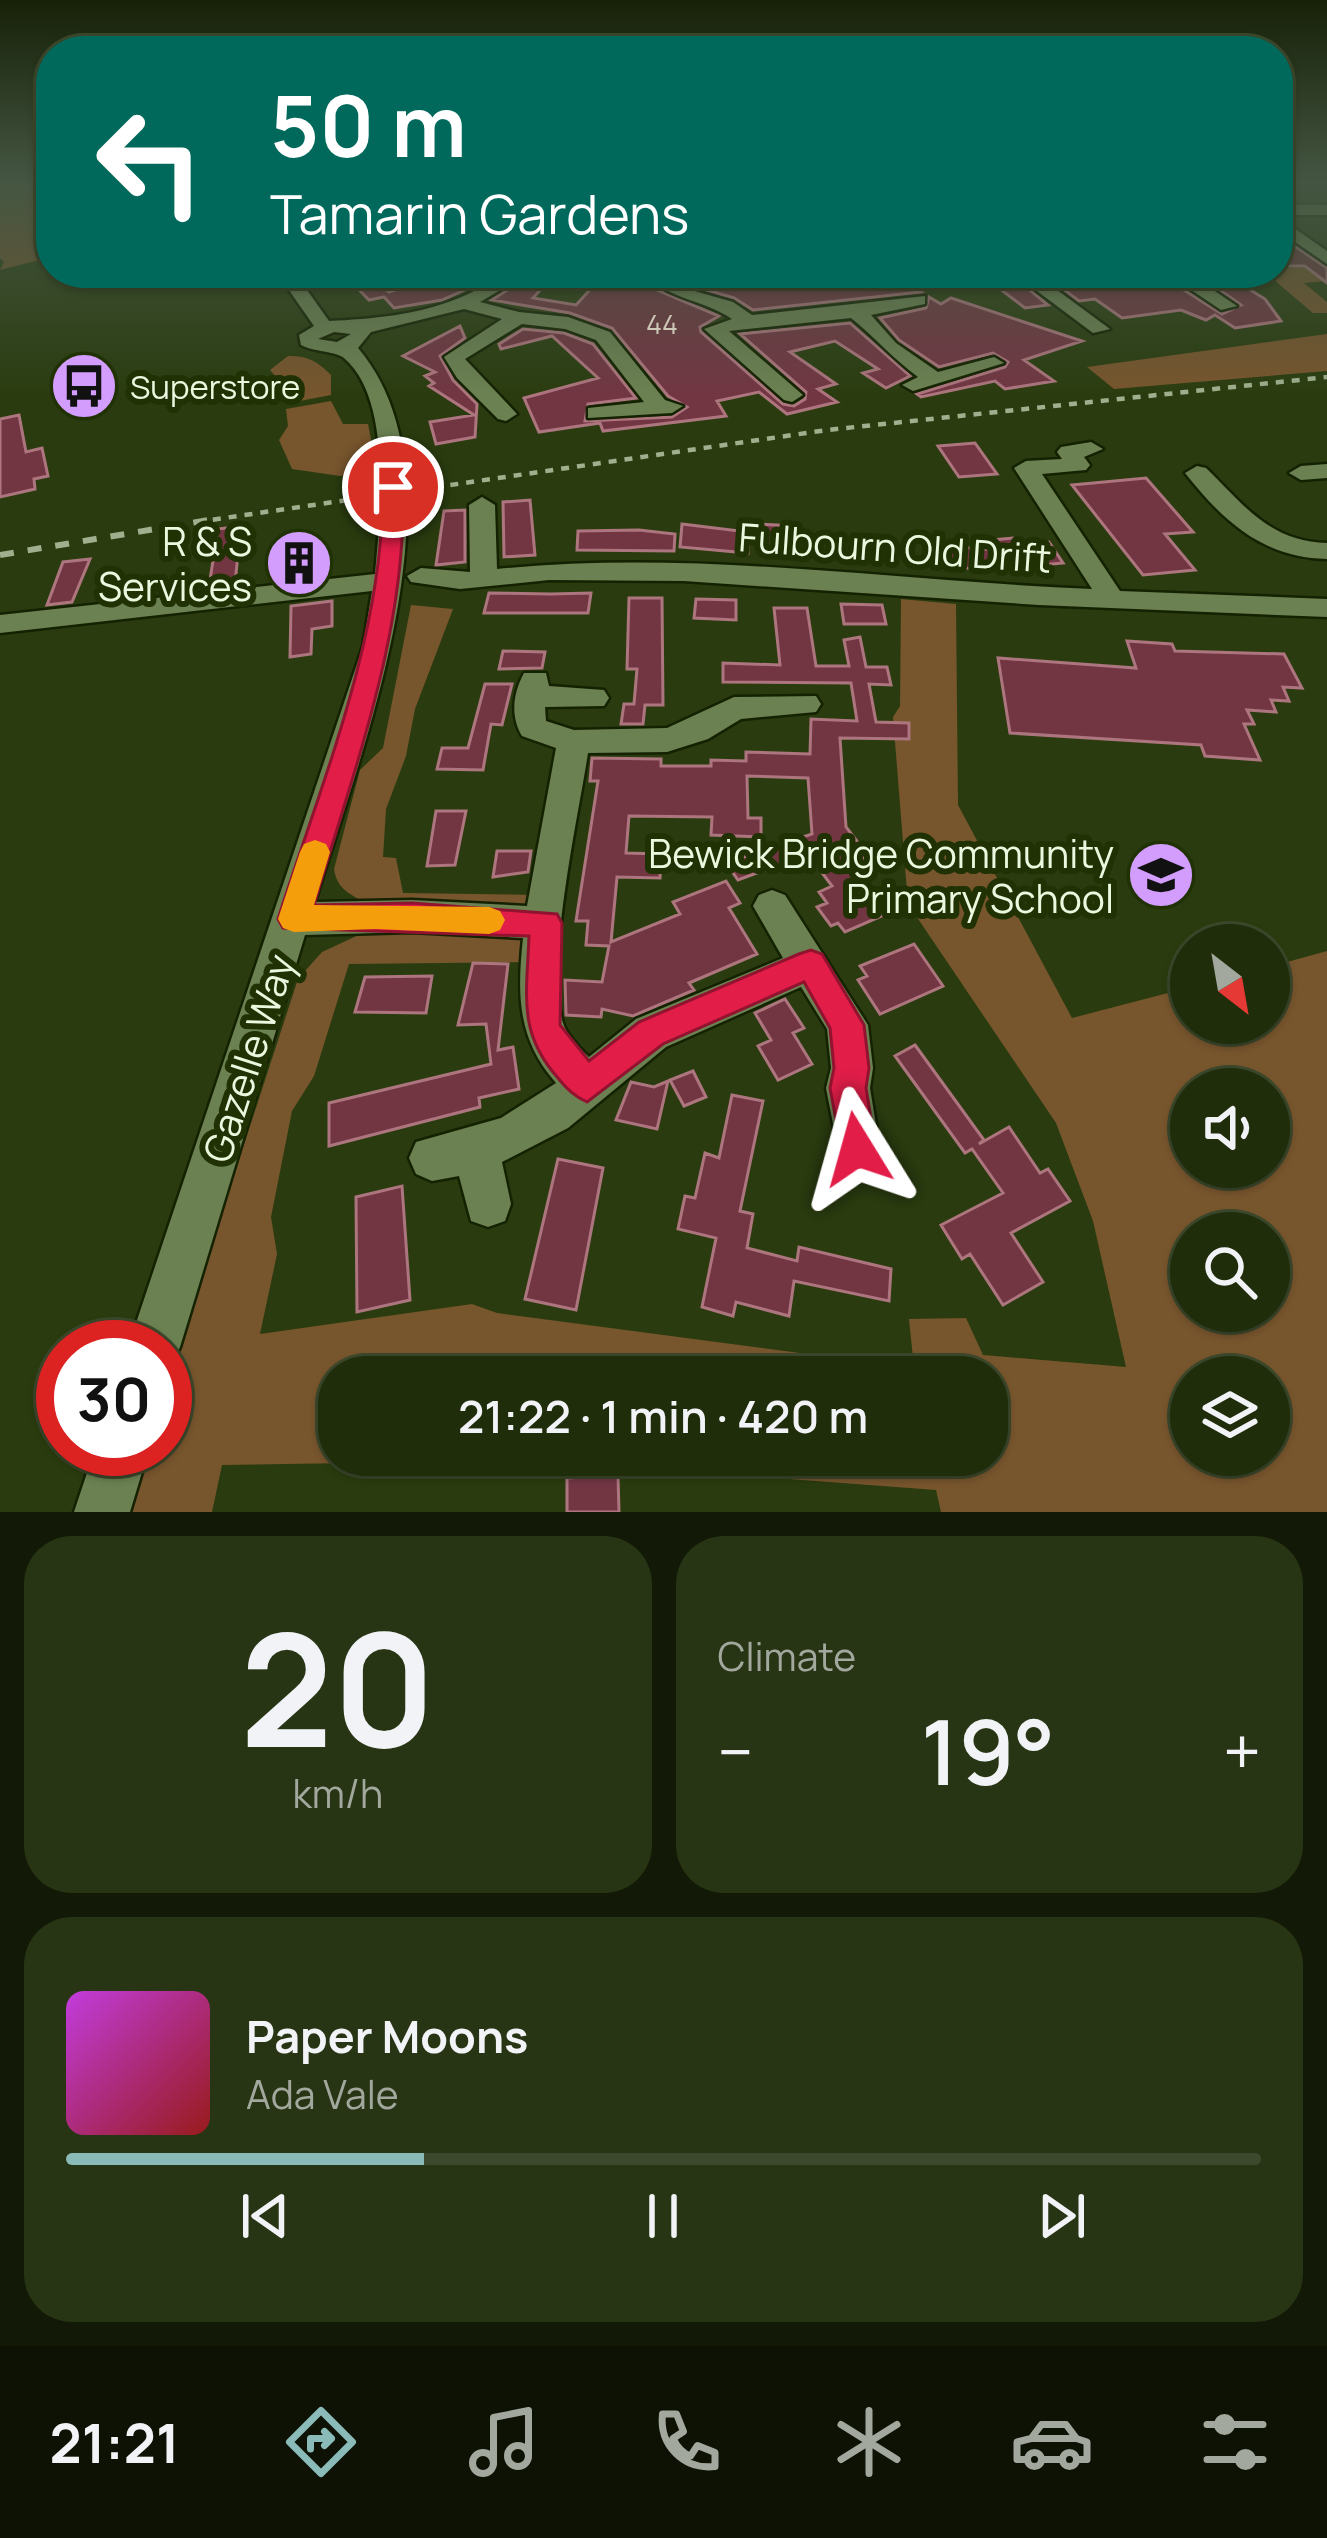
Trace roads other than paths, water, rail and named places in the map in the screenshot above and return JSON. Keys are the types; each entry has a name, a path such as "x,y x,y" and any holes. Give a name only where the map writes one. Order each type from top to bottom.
{"street":[{"name":"Gazelle Way","path":"163,1320 373,665 405,579 386,434 373,389 352,338 310,344 309,335 324,327 297,288"},
{"path":"352,338 464,302 491,288"},
{"path":"672,288 726,306 748,320"},
{"path":"1043,288 1100,329"},
{"path":"1199,288 1228,306"},
{"path":"820,393 782,398 704,331 748,320 855,312 924,299"},
{"path":"464,302 518,318 568,323 603,336 665,405 596,413"},
{"path":"855,312 876,328 889,347 935,379"},
{"path":"506,414 464,374 454,357 518,318"},
{"path":"911,386 982,365 1019,368"},
{"path":"1091,449 1069,452 1078,465 1026,468 1112,598"},
{"path":"1300,473 1327,471"},
{"path":"1197,473 1270,544 1286,551 1327,550"},
{"path":"465,584 488,523"},
{"name":"Fulbourn Old Drift","path":"0,624 405,579 465,584 684,573 1327,608"},
{"path":"593,698 533,688 528,714 533,728 573,742 667,740 697,731 734,708 785,716"},
{"path":"573,742 546,923 543,1026 553,1047 587,1084"},
{"path":"772,906 847,1025 852,1068 848,1088 857,1149"},
{"path":"294,919 412,916 546,923"},
{"path":"488,1204 455,1155 536,1126 651,1033 811,964"},
{"path":"102,1512 113,1476"}],"railway":[{"path":"198,522 827,430 1327,377"},
{"path":"198,522 215,519"},
{"path":"0,555 198,522"}],"place":[{"name":"Superstore","path":"84,386"},
{"name":"R & S Services","path":"299,563"},
{"name":"Bewick Bridge Community Primary School","path":"1161,875"}]}
